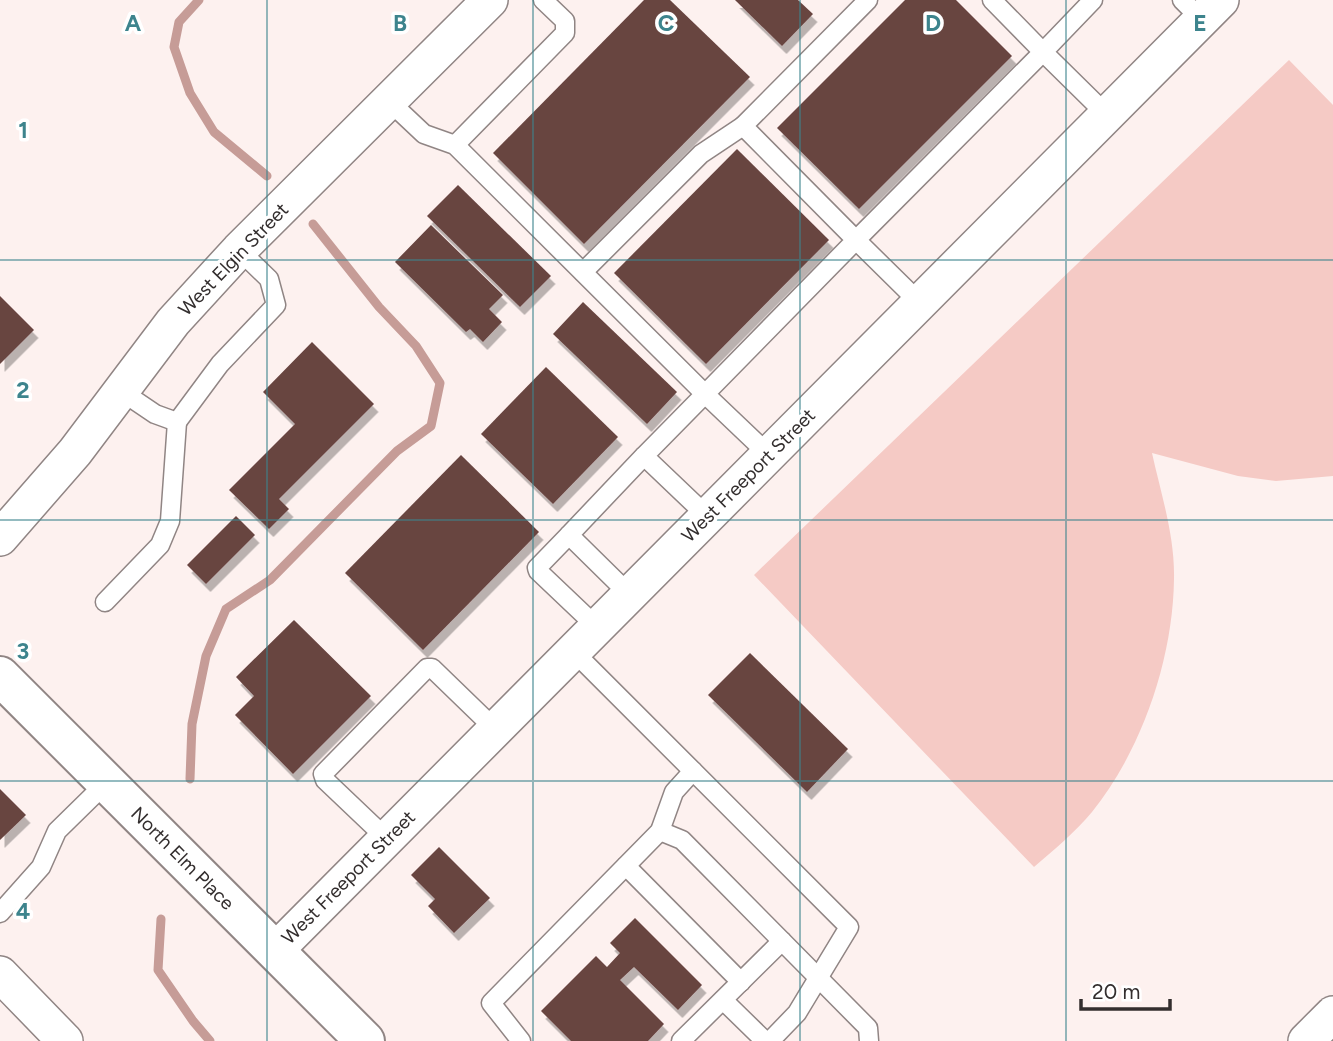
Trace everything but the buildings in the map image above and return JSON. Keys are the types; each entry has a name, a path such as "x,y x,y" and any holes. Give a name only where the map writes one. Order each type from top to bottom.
{"main road":[{"name":"North Elm Place","path":"0,676 365,1041"}],"street":[{"name":"West Elgin Street","path":"0,538 75,452 173,322 239,250 390,102 489,0"},
{"name":"West Freeport Street","path":"276,950 1108,116 1201,6"},
{"path":"0,974 65,1041"},
{"path":"1306,1041 1333,1014"}],"lane":[{"path":"455,145 565,33 565,21 543,0"},
{"path":"583,272 701,154 743,126 868,0"},
{"path":"992,0 1108,116"},
{"path":"598,628 537,568 1093,0"},
{"path":"390,102 424,134 455,145 769,455"},
{"path":"743,126 921,304"},
{"path":"105,602 160,545 170,521 177,422 220,364 276,306 269,279 239,250"},
{"path":"121,391 155,414 177,422"},
{"path":"644,456 707,516"},
{"path":"569,535 630,595"},
{"path":"574,652 849,928 797,1013 767,1041 723,1000"},
{"path":"386,838 325,780 323,774 427,668 432,668 496,730"},
{"path":"522,1041 491,1003 660,831 674,792 693,771"},
{"path":"0,913 41,867 57,831 107,782"},
{"path":"660,831 682,840 869,1028 869,1041"},
{"path":"626,866 741,982"},
{"path":"681,1041 782,941"}],"shaded area":[{"path":"1289,60 1333,105 1333,476 1276,481 1238,476 1152,453 1167,515 1174,563 1172,609 1161,672 1140,732 1110,787 1079,827 1034,867 754,575"}],"waterway":[{"path":"199,0 179,22 174,47 190,93 214,132 267,176"},
{"path":"190,779 192,724 206,656 226,609 270,580 397,451 431,426 440,383 416,346 379,307 313,224"},
{"path":"161,919 158,970 210,1041"}]}
